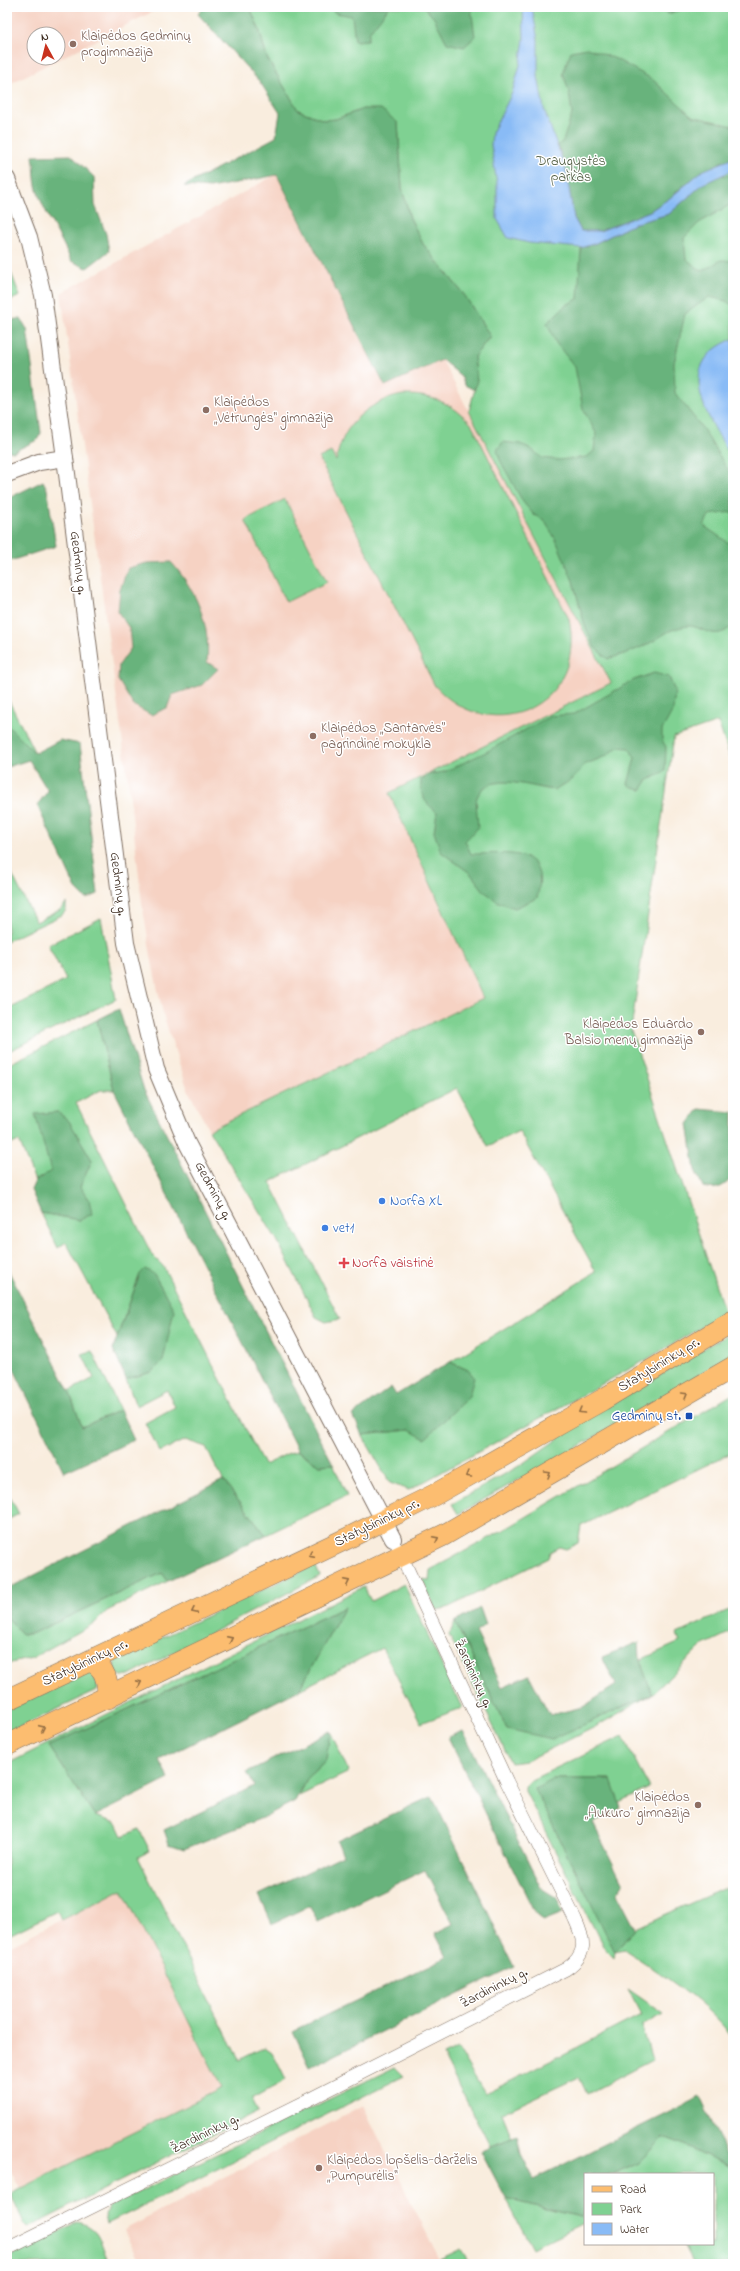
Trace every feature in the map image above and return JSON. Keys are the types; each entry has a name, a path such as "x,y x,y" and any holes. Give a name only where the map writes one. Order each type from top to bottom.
{"main road":[{"name":"Statybininkų pr.","path":"7,1745 108,1698 393,1538 434,1495 595,1403 733,1321"},
{"name":"Statybininkų pr.","path":"7,1700 90,1660 393,1538 444,1535 733,1367"},
{"path":"90,1660 98,1664 106,1675 108,1698"}],"street":[{"name":"Gedminų g.","path":"7,179 29,237 43,295 126,943 156,1069 187,1143 393,1538"},
{"path":"7,474 39,462 65,458"},
{"name":"Žardininkų g.","path":"7,2249 312,2098 577,1962 582,1952 583,1943 575,1919 507,1782 393,1538"}],"shaded area":[{"name":"Klaipėdos Gedminų progimnazija","path":"7,7 162,7 66,55 66,26 26,26 26,66 45,66 7,85"},
{"name":"Klaipėdos „Santarvės“ pagrindinė mokykla","path":"277,174 384,385 442,360 611,683 389,793 483,998 209,1130 188,1090 163,1014 152,962 142,903 129,788 61,293"},
{"path":"122,1889 222,2088 20,2189 7,2164 7,1947"},
{"name":"Klaipėdos lopšelis-darželis „Pumpurėlis“","path":"363,2106 442,2264 141,2264 124,2230"}],"green space":[{"path":"204,7 250,7 259,29 267,58 298,110 324,120 336,119 363,109 381,109 398,123 402,188 410,218 423,244 465,296 490,336 474,357 477,381 474,390 465,385 461,376 442,360 385,386 277,175 210,188 184,186 276,137 280,113 260,82 198,14"},
{"name":"Draugystės parkas","path":"250,7 733,7 733,766 718,722 674,737 631,1030 725,1313 644,1361 409,1490 390,1483 362,1435 409,1430 468,1370 450,1362 596,1272 519,1131 488,1146 457,1088 270,1182 340,1319 326,1322 316,1317 277,1240 209,1130 483,998 389,793 611,683 469,411 477,381 474,357 490,336 465,296 423,244 410,218 402,188 398,123 363,109 336,119 324,120 298,110 267,58 259,29"},
{"path":"327,7 389,7 370,31 368,40 355,41 352,16 336,13"},
{"path":"424,7 471,7 475,37 464,47 447,43 434,18"},
{"path":"657,7 682,7 681,10 668,14"},
{"path":"587,48 616,59 652,79 692,116 733,126 733,158 723,161 685,184 670,198 650,211 600,231 581,231 574,218 566,170 558,145 563,141 572,114 569,92 563,73 571,51"},
{"path":"71,155 94,177 95,205 106,234 109,251 87,268 71,261 44,208 35,182 33,156"},
{"path":"721,175 733,176 733,203 699,223 684,238 686,259 702,271 721,260 733,261 733,306 726,301 709,297 685,314 674,363 675,393 703,429 733,478 733,512 709,515 704,526 733,546 733,625 720,633 709,632 693,626 681,627 670,631 641,647 608,659 595,648 585,626 573,581 556,540 544,520 534,515 523,502 500,460 497,450 503,442 520,444 530,448 542,458 558,460 587,457 594,451 596,433 583,409 575,367 556,343 547,323 566,305 578,299 581,248 596,243 636,223 669,214 703,184"},
{"path":"7,262 20,296 7,302"},
{"path":"15,319 21,319 27,329 41,433 37,440 13,452 9,451 7,447 7,323"},
{"path":"402,395 422,396 441,401 465,417 472,425 569,619 571,649 564,674 550,694 530,708 508,715 483,714 458,705 435,686 319,458 331,452 336,461 344,436 358,417 367,409 378,403 389,398"},
{"path":"43,481 47,489 56,546 7,562 7,499"},
{"path":"285,499 327,582 286,602 245,520"},
{"path":"171,562 188,584 200,608 207,634 207,662 218,669 202,685 172,695 167,708 151,715 133,705 118,680 119,665 131,648 129,628 118,612 120,589 128,568 147,563"},
{"path":"654,673 669,677 675,691 673,710 662,730 662,740 666,747 665,771 647,781 641,790 633,788 628,784 635,758 629,748 618,747 606,756 584,765 575,777 556,790 524,784 501,782 491,784 483,789 477,797 476,807 478,828 465,841 471,854 511,854 522,856 531,861 538,869 540,881 537,898 515,908 498,902 484,891 470,873 441,852 434,832 437,812 426,802 422,795 421,780 430,774 444,772 486,752 550,716 574,714 634,680"},
{"path":"7,697 35,753 7,725"},
{"path":"7,725 35,753 60,740 80,744 98,894 86,899 76,889 37,805 48,791 29,760 7,767"},
{"path":"7,864 36,922 60,910 66,903 66,910 62,915 7,941"},
{"path":"101,918 116,999 7,1052 7,1010 66,980 48,945"},
{"path":"119,1009 144,1090 333,1464 320,1465 298,1451 114,1090 97,1020"},
{"path":"97,1020 114,1090 101,1090 76,1103 152,1255 163,1266 264,1465 289,1453 298,1451 320,1465 333,1464 347,1496 266,1535 223,1480 206,1447 185,1440 160,1452 145,1423 175,1407 167,1390 136,1406 126,1379 152,1372 163,1361 167,1339 140,1274 117,1337 66,1242 58,1248 41,1213 80,1220 89,1199 80,1187 92,1160 51,1171 35,1181 19,1141 7,1146 7,1065"},
{"path":"699,1109 733,1112 733,1177 723,1186 712,1189 703,1187 695,1170 688,1124"},
{"path":"58,1112 69,1121 92,1160 80,1187 89,1199 92,1214 80,1220 41,1213 31,1190 35,1181 51,1171 35,1114"},
{"path":"7,1268 69,1391 82,1427 120,1410 134,1440 64,1472 7,1355"},
{"path":"145,1269 154,1274 174,1310 163,1361 152,1372 126,1379 113,1349 140,1274"},
{"path":"733,1331 733,1354 593,1438 458,1514 452,1504 519,1466 583,1421"},
{"path":"92,1351 120,1410 82,1427 69,1391 94,1378 82,1354"},
{"path":"450,1362 468,1370 474,1377 469,1396 425,1439 409,1430 362,1435 353,1415 391,1387 396,1395"},
{"path":"733,1394 733,1452 581,1526 578,1543 566,1549 559,1547 550,1552 548,1558 447,1608 436,1610 422,1579 429,1580 430,1570 504,1530"},
{"path":"223,1480 266,1535 168,1581 162,1573 31,1634 22,1634 7,1617 7,1589"},
{"path":"7,1491 19,1514 7,1520"},
{"path":"315,1565 320,1576 129,1676 122,1676 116,1672 114,1667 116,1659"},
{"path":"162,1573 168,1581 107,1611 95,1623 32,1658 7,1664 7,1617 22,1634 31,1634"},
{"path":"404,1584 462,1708 421,1723 382,1648 299,1690 345,1607 49,1746 95,1816 117,1823 123,1836 139,1829 150,1851 138,1857 239,2060 265,2047 272,2052 286,2080 252,2099 258,2111 28,2228 25,2225 10,2194 222,2088 122,1889 62,1920 57,1911 7,1936 7,1764 359,1589 364,1587 371,1601"},
{"path":"345,1607 299,1690 159,1760 169,1779 95,1816 49,1746"},
{"path":"480,1608 486,1625 476,1632 502,1687 529,1675 550,1715 583,1707 616,1685 602,1657 639,1642 640,1660 652,1694 552,1739 507,1729 455,1622"},
{"path":"733,1608 733,1631 702,1646 652,1694 597,1726 526,1761 511,1763 449,1635 455,1622 507,1729 651,1694 640,1660 680,1642 677,1634"},
{"path":"90,1672 94,1673 98,1689 94,1692 7,1733 7,1710"},
{"path":"330,1731 349,1772 299,1796 309,1776 326,1760"},
{"path":"330,1731 326,1760 309,1776 295,1801 262,1818 184,1849 169,1844 164,1830 254,1786 247,1772"},
{"path":"463,1731 541,1888 557,1898 563,1913 543,1921 533,1909 448,1737"},
{"path":"623,1736 649,1788 619,1803 610,1779 553,1779 615,1952 614,1958 604,1948 525,1791 525,1786 531,1780"},
{"path":"553,1779 611,1779 621,1808 593,1823 623,1884 617,1893 635,1928 615,1952 535,1789"},
{"path":"432,1796 514,1967 310,2067 293,2031 447,1957 435,1933 453,1924 425,1870 318,1921 309,1906 272,1924 259,1895 343,1855 337,1841"},
{"path":"733,1881 733,1902 727,1902 727,1887"},
{"path":"727,1887 727,1902 733,1902 733,2040 714,2016 684,1991 625,1950 615,1952 635,1928"},
{"path":"628,1989 664,2014 642,2026 652,2060 587,2094 579,2077 502,2113 512,2138 490,2146 443,2056 458,2049 485,2094 641,2015"},
{"path":"395,2067 404,2076 107,2224 105,2216 108,2207"},
{"path":"700,2097 733,2168 664,2137 641,2161 615,2173 584,2173 584,2209 580,2217 506,2199 481,2151 517,2136 521,2154 534,2179"},
{"path":"664,2137 733,2168 733,2264 693,2264 684,2245 714,2245 714,2173 615,2173 641,2161"},
{"path":"506,2199 579,2217 584,2209 584,2222 532,2248"},
{"path":"78,2222 91,2227 98,2235 107,2258 102,2264 7,2264 7,2257"},
{"path":"461,2249 469,2264 442,2264 440,2259"}],"water":[{"path":"523,7 532,7 538,40 538,76 544,109 566,170 574,218 581,231 600,231 650,211 670,198 702,171 733,158 733,170 703,184 669,214 636,223 596,243 581,248 529,243 508,238 497,219 497,184 491,145 492,133 512,93 520,65 524,39"},
{"path":"733,339 733,460 706,411 701,395 699,378 703,363 714,350"}],"place":[{"name":"Klaipėdos Gedminų progimnazija","path":"73,44"},
{"name":"Klaipėdos „Vėtrungės“ gimnazija","path":"206,410"},
{"name":"Klaipėdos „Santarvės“ pagrindinė mokykla","path":"313,736"},
{"name":"Klaipėdos Eduardo Balsio menų gimnazija","path":"701,1032"},
{"name":"Norfa XL","path":"382,1201"},
{"name":"vet1","path":"325,1228"},
{"name":"Norfa vaistinė","path":"344,1263"},
{"name":"Gedminų st.","path":"689,1416"},
{"name":"Klaipėdos „Aukuro“ gimnazija","path":"698,1805"},
{"name":"Klaipėdos lopšelis-darželis „Pumpurėlis“","path":"319,2168"}]}
